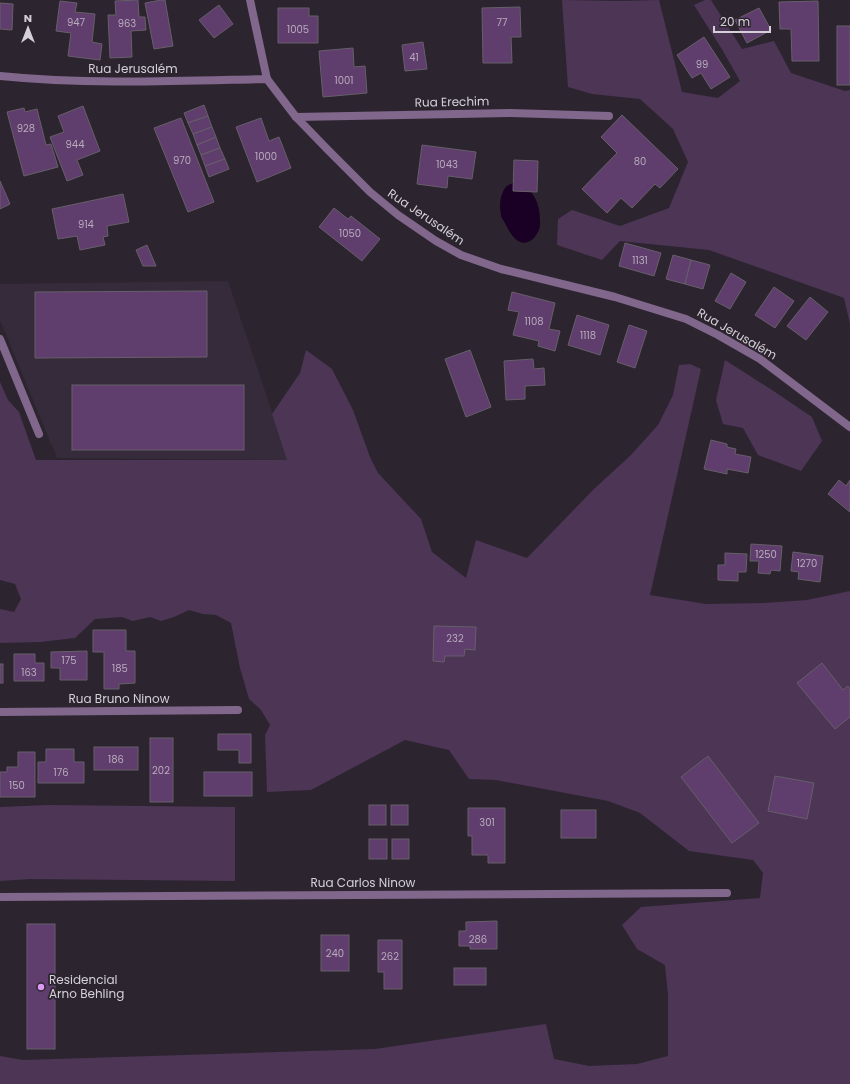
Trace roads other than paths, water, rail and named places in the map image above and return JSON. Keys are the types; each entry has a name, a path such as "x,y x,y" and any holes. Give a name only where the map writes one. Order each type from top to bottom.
{"street":[{"path":"250,0 267,78"},
{"name":"Rua Jerusalém","path":"0,76 119,82 267,78 296,116 370,192 398,215 461,256 501,268 615,297 686,319 718,335 760,360 850,427"},
{"name":"Rua Erechim","path":"296,116 512,113 609,116"},
{"path":"0,339 39,434"},
{"name":"Rua Bruno Ninow","path":"0,712 238,710"},
{"name":"Rua Carlos Ninow","path":"0,897 727,893"}],"place":[{"name":"Residencial Arno Behling","path":"41,987"}]}
